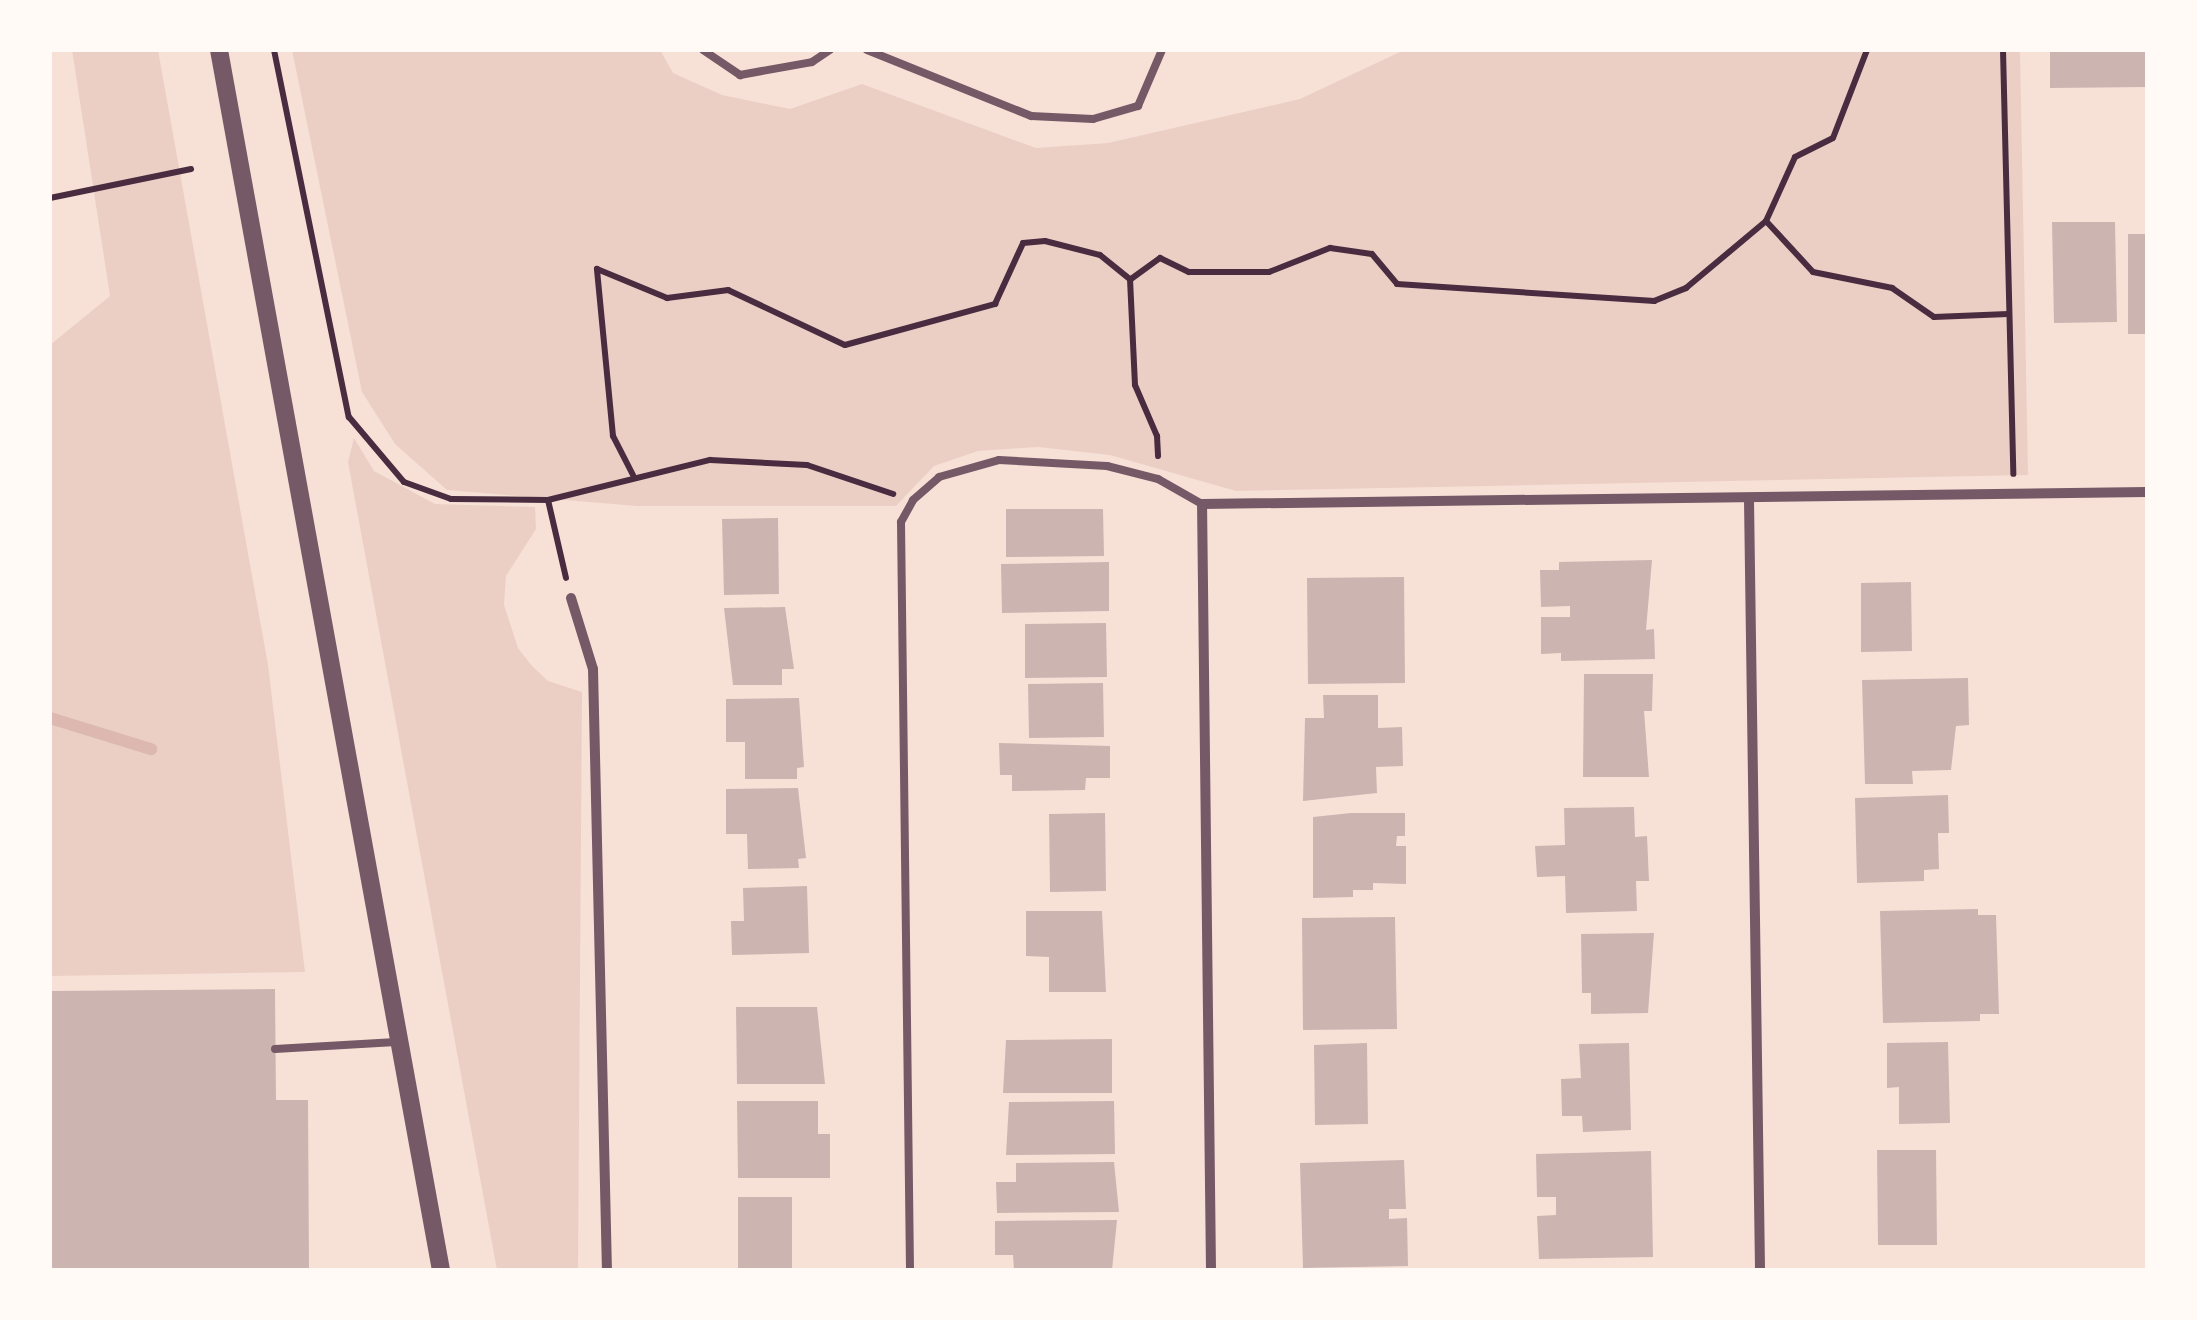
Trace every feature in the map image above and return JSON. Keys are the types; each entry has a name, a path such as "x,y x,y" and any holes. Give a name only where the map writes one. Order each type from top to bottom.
{"street":[{"path":"220,50 441,1270"},
{"path":"1211,1270 1202,504 2147,492"},
{"path":"1749,500 1760,1270"},
{"path":"571,598 593,669 607,1270"}],"lane":[{"path":"703,50 740,75 812,62 830,50"},
{"path":"868,50 1031,116 1094,119 1138,106 1162,50"},
{"path":"910,1270 899,542 913,500 940,477 999,460 1077,461 1158,479 1202,504"},
{"path":"275,1050 401,1042"}],"path":[{"path":"274,50 349,417 364,442 419,492 548,500 633,475 710,460 808,465 913,500"},
{"path":"1130,280 1160,258 1189,272 1269,272 1330,248 1372,254 1397,284 1654,301 1686,288 1766,221 1795,157 1833,138 1867,50"},
{"path":"2004,50 2013,494"},
{"path":"50,198 191,169"},
{"path":"1766,221 1813,272 1892,288 1934,317 2008,314"},
{"path":"633,475 613,436 596,269 667,298 728,290 845,345 995,304 1024,243 1044,241 1100,255 1130,280 1135,385 1157,436 1158,479"},
{"path":"548,500 571,598"}],"shaded area":[{"path":"72,50 158,50 268,665 305,972 50,976 50,345 110,296"},
{"path":"292,50 660,50 673,73 722,95 790,109 862,84 1036,148 1108,143 1300,99 1404,50 2020,50 2028,475 1236,491 1110,455 1038,447 978,451 934,466 896,506 637,506 447,490 395,444 362,392"},
{"path":"354,438 374,471 435,504 535,507 536,529 506,576 504,605 518,648 532,666 548,681 582,692 578,1270 497,1270 348,462"}],"building":[{"path":"2050,50 2147,50 2147,87 2050,88"},
{"path":"2052,222 2115,222 2117,322 2054,323"},
{"path":"2128,234 2147,234 2147,334 2128,334"},
{"path":"1006,509 1103,509 1104,556 1006,557"},
{"path":"778,518 779,594 724,595 722,519"},
{"path":"1652,560 1646,630 1654,629 1655,659 1561,661 1561,653 1541,654 1541,617 1570,617 1570,606 1541,607 1540,570 1559,570 1559,562"},
{"path":"1109,562 1109,611 1002,613 1001,564"},
{"path":"1404,577 1405,683 1308,684 1307,578"},
{"path":"1911,582 1912,651 1861,652 1861,583"},
{"path":"785,607 794,669 782,669 782,685 733,685 724,608"},
{"path":"1106,623 1107,677 1025,678 1025,624"},
{"path":"1584,674 1653,674 1652,711 1644,711 1649,777 1583,777"},
{"path":"1968,678 1969,725 1956,726 1951,770 1912,771 1913,784 1865,784 1862,680"},
{"path":"1103,683 1104,737 1029,738 1028,684"},
{"path":"1323,695 1378,695 1378,728 1402,727 1403,766 1376,767 1377,793 1303,801 1305,718 1324,718"},
{"path":"799,698 804,767 797,768 797,779 745,779 745,742 726,742 726,699"},
{"path":"999,743 1110,746 1110,778 1086,778 1085,790 1012,791 1012,775 1000,775"},
{"path":"798,788 806,858 798,859 799,868 748,869 747,834 726,834 726,789"},
{"path":"1948,795 1949,833 1938,833 1939,869 1924,870 1924,881 1857,883 1855,798"},
{"path":"1634,807 1635,837 1647,836 1649,881 1636,881 1637,911 1566,913 1565,876 1537,877 1535,846 1565,845 1564,808"},
{"path":"1105,813 1106,891 1050,892 1049,814"},
{"path":"1405,813 1405,836 1397,836 1396,846 1406,846 1406,884 1373,883 1373,890 1353,890 1353,897 1313,898 1313,817"},
{"path":"807,886 809,953 732,955 731,921 744,921 743,888"},
{"path":"1978,909 1978,915 1996,915 1999,1014 1980,1014 1980,1021 1883,1023 1880,911"},
{"path":"1026,911 1102,911 1106,992 1049,992 1049,957 1026,956"},
{"path":"1395,917 1397,1029 1303,1030 1302,918"},
{"path":"1654,933 1648,1013 1591,1014 1591,993 1582,993 1581,934"},
{"path":"275,989 276,1100 308,1100 309,1270 50,1270 50,991"},
{"path":"736,1007 817,1007 825,1084 737,1084"},
{"path":"1112,1039 1112,1093 1003,1093 1006,1040"},
{"path":"1948,1042 1950,1123 1899,1124 1899,1087 1887,1088 1887,1043"},
{"path":"1367,1043 1368,1124 1315,1125 1314,1045"},
{"path":"1629,1043 1631,1130 1583,1132 1582,1116 1562,1116 1561,1079 1581,1078 1579,1044"},
{"path":"737,1101 818,1101 818,1134 830,1134 830,1178 738,1178"},
{"path":"1114,1101 1115,1154 1006,1155 1009,1102"},
{"path":"1877,1150 1936,1150 1937,1245 1878,1245"},
{"path":"1651,1151 1653,1257 1539,1259 1537,1216 1556,1215 1556,1197 1537,1197 1536,1154"},
{"path":"1404,1160 1406,1209 1389,1209 1389,1219 1407,1218 1408,1266 1303,1268 1300,1163"},
{"path":"1114,1162 1119,1212 997,1213 996,1182 1016,1182 1016,1163"},
{"path":"738,1197 792,1197 792,1270 738,1270"},
{"path":"1117,1220 1112,1270 1014,1270 1013,1255 995,1255 995,1221"}],"waterway":[{"path":"50,718 151,749"}]}
